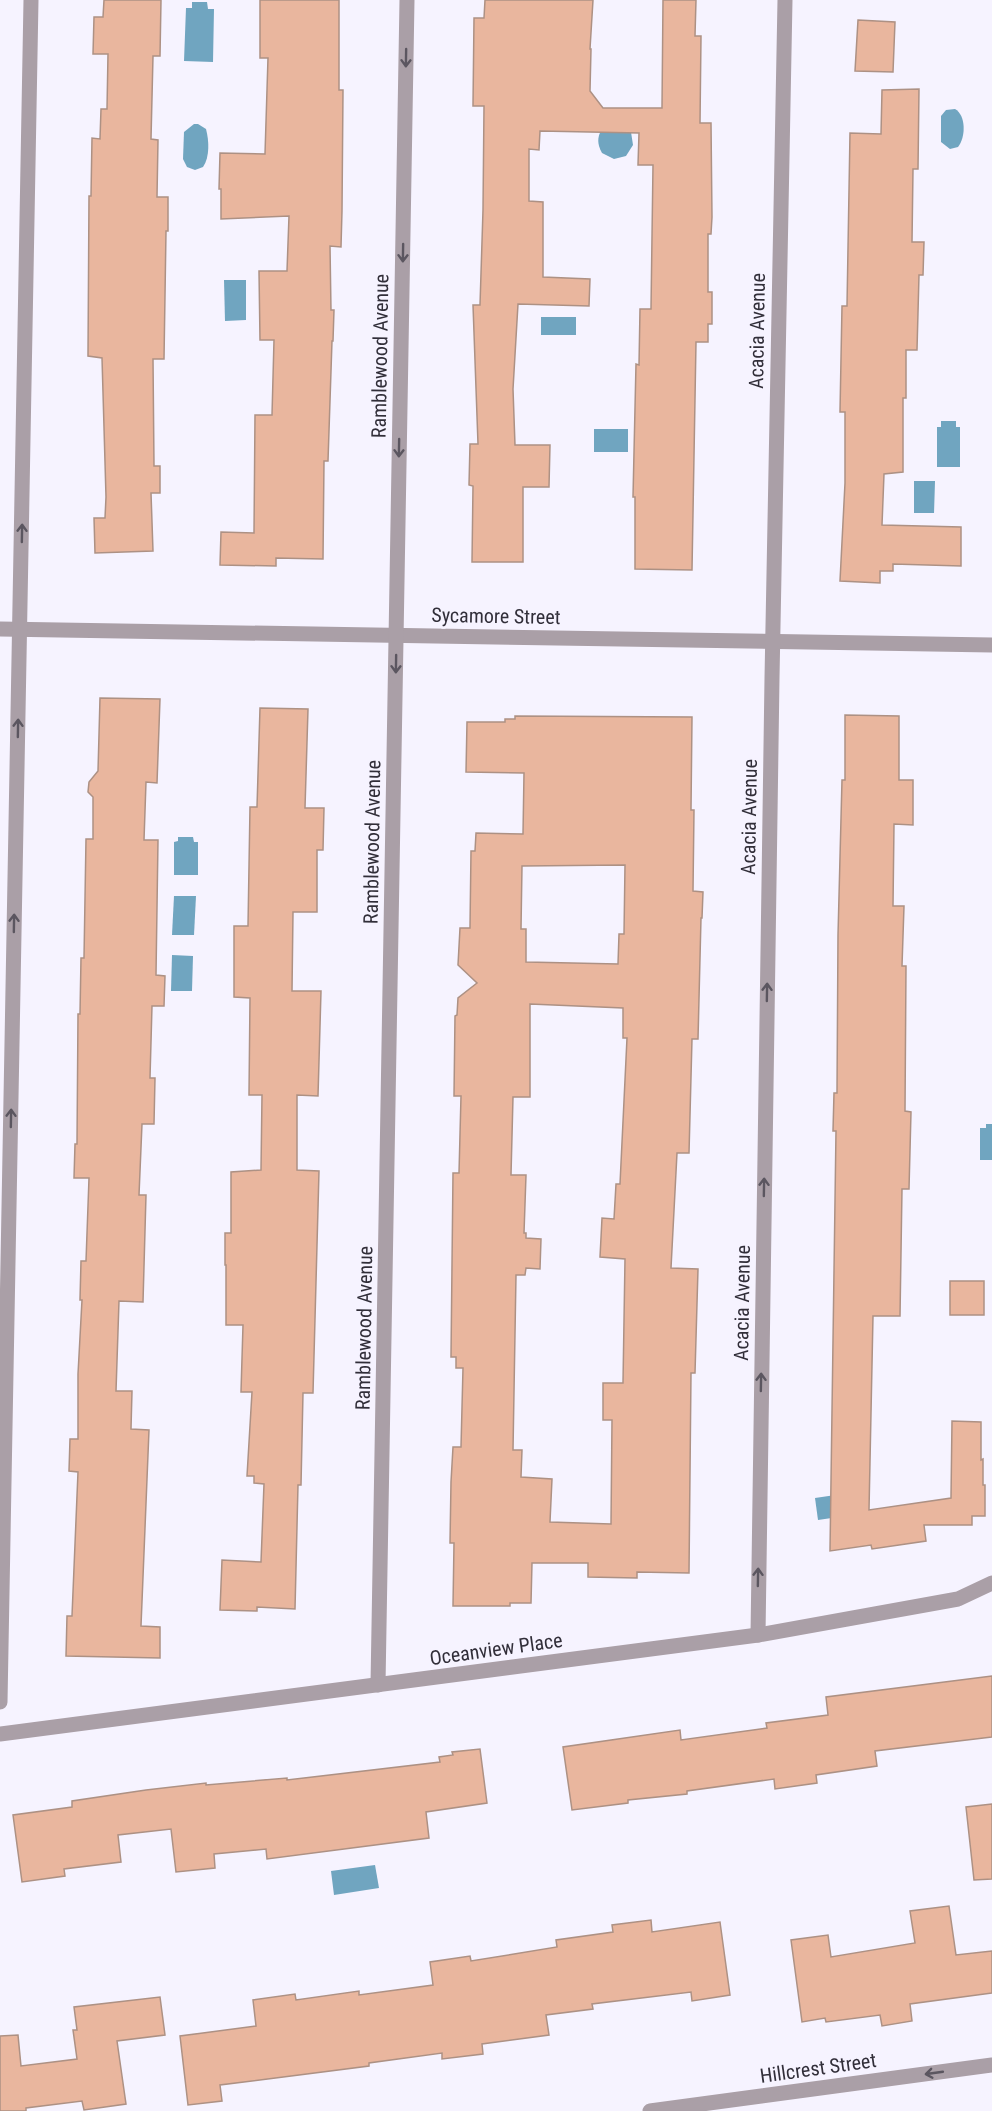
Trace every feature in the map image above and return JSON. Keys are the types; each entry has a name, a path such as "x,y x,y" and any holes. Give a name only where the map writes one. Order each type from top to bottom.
{"street":[{"path":"0,1702 31,0"},
{"name":"Ramblewood Avenue","path":"378,1685 407,0"},
{"name":"Acacia Avenue","path":"758,1635 772,641 785,0"},
{"name":"Sycamore Street","path":"0,629 992,645"},
{"name":"Oceanview Place","path":"0,1734 758,1635 958,1599 992,1583"},
{"name":"Hillcrest Street","path":"650,2111 992,2065"}],"water":[{"path":"192,2 207,2 208,9 214,9 213,62 184,61 186,8 192,8"},
{"path":"955,109 963,121 963,132 958,147 950,149 941,142 941,116 946,110"},
{"path":"194,124 206,129 208,143 205,163 203,167 195,170 187,167 183,159 184,132"},
{"path":"602,129 631,132 633,145 626,156 614,159 602,153 598,141"},
{"path":"224,280 246,280 246,320 225,321"},
{"path":"541,317 576,317 576,335 541,335"},
{"path":"941,421 956,421 956,427 960,427 960,467 937,467 937,427 941,427"},
{"path":"594,429 628,429 628,452 594,452"},
{"path":"914,481 935,481 934,513 914,513"},
{"path":"178,837 193,837 194,842 198,842 198,875 174,875 174,842 178,841"},
{"path":"174,896 196,896 194,935 172,935"},
{"path":"172,955 193,956 192,991 171,991"},
{"path":"986,1124 992,1124 992,1160 980,1160 980,1128 986,1128"},
{"path":"856,1492 859,1514 818,1520 815,1498"},
{"path":"375,1865 379,1888 334,1895 331,1871"}],"building":[{"path":"104,0 161,0 160,56 153,56 151,139 158,140 157,197 168,197 168,231 166,231 164,359 153,359 154,466 160,466 160,493 151,493 153,551 95,553 94,518 105,518 106,497 102,358 88,356 89,196 91,196 92,138 100,139 101,109 107,109 108,54 93,54 94,17 103,17"},
{"path":"260,0 339,0 339,90 343,90 341,247 330,246 331,310 334,310 328,461 324,461 323,559 276,558 276,566 220,565 221,532 254,533 255,415 272,415 274,340 260,340 259,271 287,271 289,216 221,219 220,153 265,154 268,58 260,58"},
{"path":"485,0 593,0 590,91 603,108 662,108 663,0 696,0 695,36 701,36 700,123 711,123 712,217 711,234 708,234 708,292 712,292 712,324 708,324 708,342 696,342 692,570 635,569 635,497 633,497 636,364 639,365 640,309 651,309 653,165 638,165 639,133 540,131 539,150 529,149 529,201 543,202 543,277 590,279 589,306 518,304 513,389 515,445 550,445 549,487 523,487 523,562 472,562 473,486 469,485 470,444 478,444 473,305 480,305 484,106 473,106 474,18 484,18"},
{"path":"858,20 895,22 893,72 855,71"},
{"path":"919,89 918,169 913,169 912,242 924,242 923,275 919,275 917,350 906,350 906,398 903,398 903,472 884,474 882,525 961,527 961,566 893,564 893,571 880,571 880,583 840,581 845,483 845,412 840,412 842,306 847,306 850,133 881,134 882,90"},
{"path":"100,698 160,699 157,783 146,782 144,840 158,840 156,975 165,976 164,1006 152,1006 150,1078 155,1078 154,1124 142,1124 139,1195 146,1195 143,1302 119,1301 116,1391 132,1391 131,1429 149,1430 141,1626 160,1627 160,1658 66,1656 67,1616 72,1616 78,1472 69,1471 70,1439 78,1439 81,1261 86,1261 89,1178 74,1178 75,1144 77,1144 78,1014 80,1014 81,958 84,958 86,839 93,839 93,797 88,792 89,782 98,771"},
{"path":"260,708 308,709 305,808 324,808 323,850 317,850 317,912 293,912 292,991 321,991 318,1096 297,1095 297,1170 319,1171 313,1393 303,1393 295,1609 257,1607 257,1611 220,1610 222,1560 261,1562 264,1484 254,1483 254,1476 247,1476 252,1392 241,1392 243,1325 226,1325 225,1265 225,1233 231,1233 231,1172 261,1170 262,1095 249,1095 250,998 234,997 234,926 248,926 250,807 257,807"},
{"path":"845,715 899,716 899,780 913,780 913,825 894,824 893,906 904,906 902,966 906,966 905,1111 911,1112 909,1189 902,1189 900,1316 873,1316 869,1510 951,1498 952,1421 981,1422 985,1516 972,1516 972,1525 924,1525 926,1541 872,1549 871,1545 830,1551 836,1131 833,1131 834,1093 837,1093 838,935 842,780 845,780"},
{"path":"515,716 692,717 693,891 703,892 698,1039 692,1039 689,1153 677,1153 671,1268 698,1269 695,1373 691,1373 689,1573 637,1572 637,1578 588,1577 588,1563 532,1563 531,1603 510,1603 510,1606 453,1606 454,1543 450,1543 451,1482 453,1447 461,1447 463,1368 456,1368 456,1357 451,1357 453,1173 459,1173 461,1096 454,1096 455,1016 457,1015 458,998 477,983 458,965 460,928 470,928 471,851 475,851 476,833 523,834 524,773 466,772 467,722 505,722 505,719 515,719","holes":["625,865 624,934 619,934 618,964 526,962 526,929 521,929 522,866","530,1004 623,1008 623,1038 627,1038 620,1184 616,1184 614,1219 602,1218 600,1257 625,1259 623,1383 603,1383 603,1420 612,1420 611,1524 550,1522 552,1479 521,1477 522,1450 513,1450 516,1275 525,1275 526,1268 540,1269 541,1239 526,1238 526,1233 524,1233 526,1175 511,1175 513,1097 530,1097"]},
{"path":"950,1281 984,1281 984,1315 950,1315"},
{"path":"992,1676 992,1737 875,1751 877,1766 816,1775 817,1783 775,1789 774,1779 572,1810 563,1747 680,1730 681,1740 767,1728 766,1723 828,1715 826,1697"},
{"path":"480,1749 487,1803 426,1812 429,1838 267,1859 266,1849 214,1854 215,1868 176,1872 171,1829 118,1835 121,1862 64,1869 65,1876 22,1882 13,1815 72,1807 72,1801 146,1790 206,1783 206,1785 287,1778 287,1780 440,1762 439,1757 453,1755 452,1752"},
{"path":"992,1804 992,1879 974,1880 966,1807"},
{"path":"949,1906 956,1955 992,1951 992,1993 910,2004 912,2021 882,2026 880,2015 826,2022 825,2018 802,2022 791,1940 828,1935 831,1957 915,1943 910,1911"},
{"path":"651,1920 652,1932 720,1922 730,1995 692,2001 691,1992 592,2004 593,2009 546,2015 549,2035 482,2044 483,2054 442,2059 442,2053 369,2063 369,2066 220,2085 222,2101 188,2105 180,2036 256,2026 253,2000 295,1994 296,2000 359,1991 359,1995 433,1985 430,1962 470,1956 471,1961 557,1947 556,1940 613,1932 612,1925"},
{"path":"160,1997 165,2035 117,2041 126,2104 84,2110 82,2101 26,2108 26,2111 0,2111 0,2036 18,2035 21,2066 77,2059 73,2030 77,2030 74,2007"}]}
